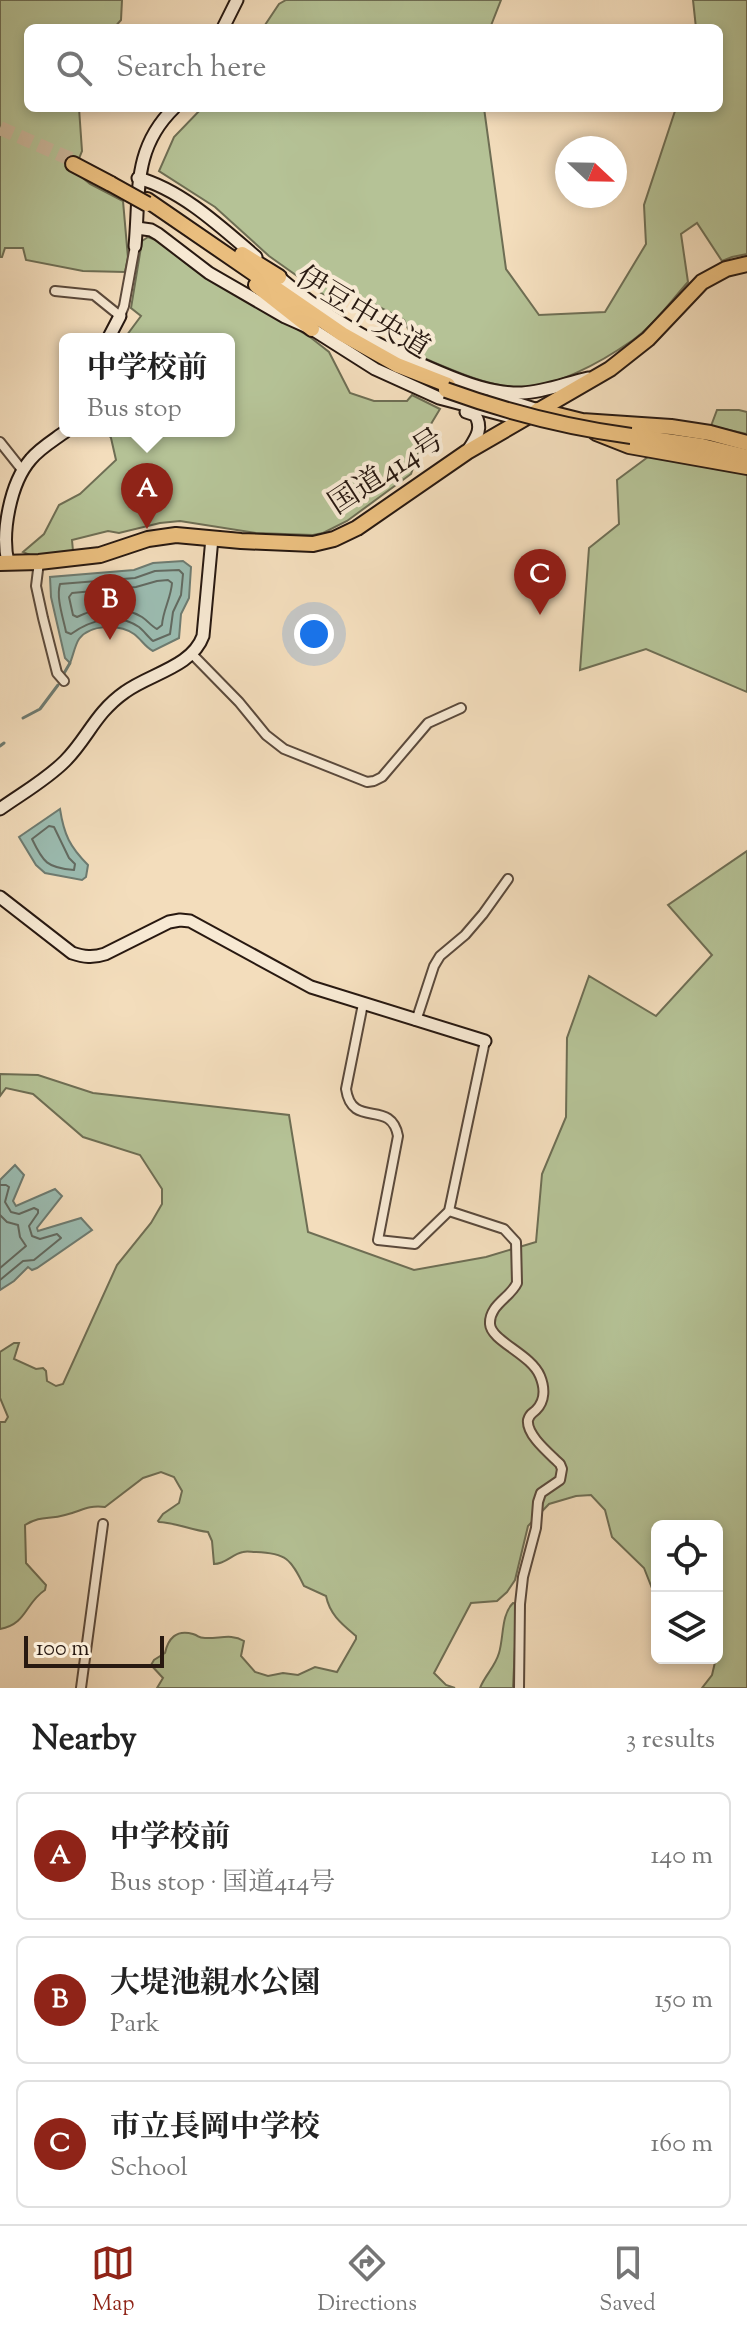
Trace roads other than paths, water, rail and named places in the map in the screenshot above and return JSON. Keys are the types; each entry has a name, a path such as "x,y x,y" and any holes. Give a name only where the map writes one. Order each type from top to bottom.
{"highway":[{"name":"伊豆中央道","path":"74,162 150,203 342,334 446,388"},
{"name":"伊豆中央道","path":"150,203 329,331 390,368 507,410 602,431 632,432 747,454"},
{"path":"150,203 176,212 279,277"},
{"path":"206,244 312,329"},
{"name":"国道414号","path":"4,563 100,555 148,539 176,535 313,544 334,539 357,528 467,452 601,375 648,339 702,282 726,269 747,264"},
{"path":"569,417 568,407 575,390"},
{"path":"538,410 592,422 710,433 747,443"},
{"path":"522,419 584,430 629,446 747,467"}],"street":[{"path":"225,24 237,0"},
{"path":"111,333 124,306 135,246 138,178 143,159 150,140 170,112"},
{"path":"138,178 200,210 279,277 344,325 488,412 522,419"},
{"path":"137,228 151,230 218,279 312,329 375,369 446,388 482,388 519,393 535,392 601,375"},
{"path":"55,291 94,295 120,316"},
{"path":"446,388 472,388 538,410"},
{"path":"446,388 477,418 480,428 467,452"},
{"path":"4,563 3,524 23,471 33,456 59,436"},
{"path":"0,442 23,471"},
{"path":"0,809 65,761 94,721 127,690 192,654 200,644 212,538"},
{"path":"39,562 36,586 57,673 64,681"},
{"path":"192,654 273,741 284,749 367,782 382,777 428,723 461,708"},
{"path":"416,1021 440,956 465,935 508,879"},
{"path":"0,897 72,953 84,957 105,954 169,922 190,921 311,987 485,1041 449,1211 415,1244 378,1240 398,1136 389,1118 362,1112 347,1097 363,1004"},
{"path":"449,1211 504,1229 516,1242 517,1283 491,1314 490,1326 495,1335 527,1357 540,1375 544,1395 542,1403 529,1416 529,1425 534,1436 562,1469 560,1480 538,1497 536,1528 523,1577 520,1604 519,1688"},
{"path":"81,1688 103,1524"}],"water":[{"path":"183,561 191,567 189,598 181,614 179,638 153,651 128,631 113,627 98,628 79,639 70,663 65,658 51,597 50,577 134,570 153,563"},
{"path":"60,809 69,840 88,865 86,877 82,880 45,873 36,865 19,837"},
{"path":"15,1165 24,1175 13,1201 16,1206 55,1189 62,1196 37,1228 38,1231 81,1218 92,1230 37,1268 32,1270 28,1267 0,1290 0,1180"}],"waterway":[{"path":"63,675 70,663"},
{"path":"23,718 40,709 58,685"},
{"path":"0,746 4,743"}],"tunnel":[{"path":"0,128 75,161"}],"place":[{"name":"中学校前","path":"147,529"},
{"name":"市立長岡中学校","path":"540,615"},
{"name":"大堤池親水公園","path":"110,640"}]}
